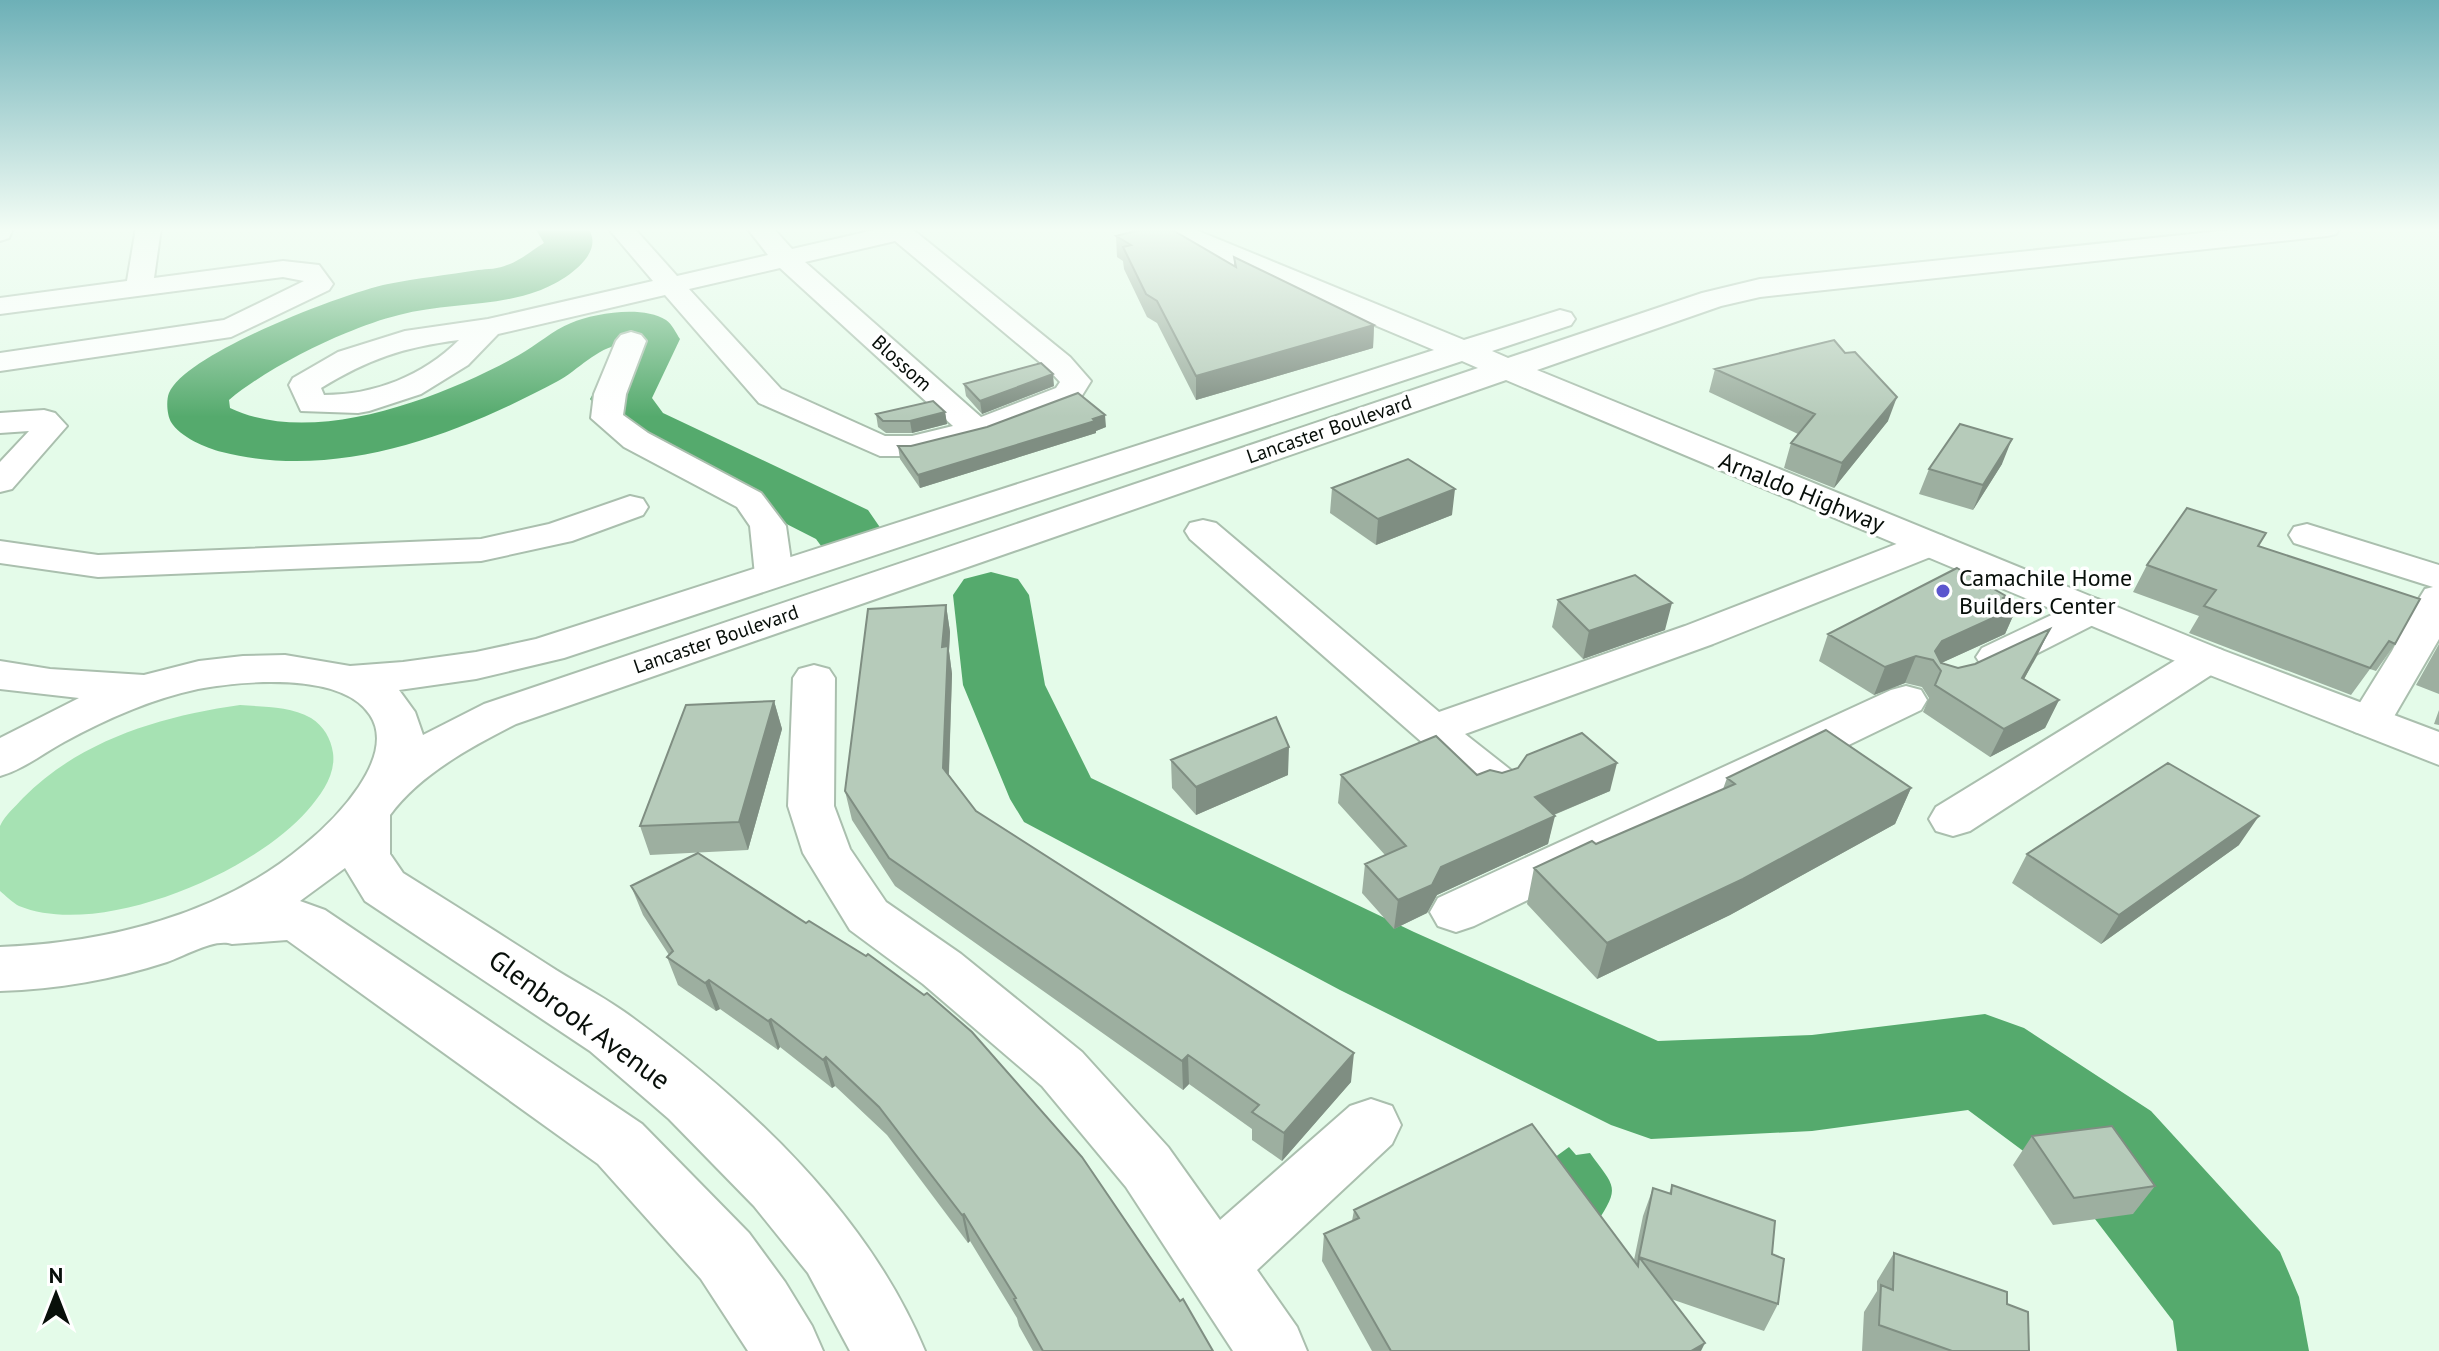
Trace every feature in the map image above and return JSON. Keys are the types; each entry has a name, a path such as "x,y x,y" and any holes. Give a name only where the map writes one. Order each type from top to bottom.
{"main road":[{"name":"Arnaldo Highway","path":"1317,291 2207,659 2439,749"},
{"path":"1639,295 1657,291"},
{"name":"Lancaster Boulevard","path":"198,930 266,897 323,858 373,807 402,771 427,751 500,714 1657,316 1749,291"},
{"name":"Lancaster Boulevard","path":"353,679 398,678 512,658 1582,312"},
{"path":"0,760 24,743 86,711 150,687 229,670 298,667 353,679 383,698 398,725 398,758 373,807"},
{"path":"0,675 50,683 150,687"},
{"name":"Glenbrook Avenue","path":"373,807 360,842 371,871 384,887 611,1034 691,1100 777,1185 832,1250 889,1351"},
{"path":"0,969 36,971 116,958 198,930 264,918 288,918 306,925 620,1144 725,1256 761,1306 787,1351"}],"street":[{"path":"0,306 115,291"},
{"path":"0,362 231,328 305,291"},
{"path":"488,328 457,359 410,387 358,404 312,404 304,385 349,358 415,337 488,328 641,291"},
{"path":"676,291 770,396 880,446 912,446 976,430 1067,395 1076,381 1059,363 972,291"},
{"name":"Blossom","path":"822,291 976,430"},
{"path":"631,341 610,394 607,418 636,440 749,500 768,526 774,575"},
{"path":"0,423 44,420 51,426 0,482"},
{"path":"0,552 98,566 481,550 559,533 630,507"},
{"path":"1203,531 1496,782"},
{"path":"2307,535 2439,577"},
{"path":"1432,730 1699,635 1930,544"},
{"path":"2370,722 2413,651 2439,597"},
{"path":"1961,674 2093,610"},
{"path":"1953,819 2207,659"},
{"path":"814,678 811,806 827,853 868,916 942,969 1062,1069 1147,1167 1273,1351"},
{"path":"1456,912 1906,700"},
{"path":"1216,1265 1371,1125"}],"shaded area":[{"path":"240,705 303,714 320,725 331,743 333,761 326,784 307,811 282,834 250,857 213,877 131,907 90,914 52,914 19,906 0,891 0,826 10,811 45,778 96,746 124,734 181,716"},
{"path":"1569,1147 1576,1155 1590,1153 1612,1187 1609,1202 1596,1224 1547,1163"}],"building":[{"path":"1145,291 1304,291 1374,325 1196,376 1157,301"},
{"path":"1834,340 1845,353 1855,352 1897,397 1842,463 1791,443 1815,414 1715,369"},
{"path":"1041,363 1053,374 980,401 964,384"},
{"path":"1078,393 1105,415 1093,419 1095,421 918,475 898,446 911,446 987,427"},
{"path":"933,401 945,412 910,421 883,421 876,414"},
{"path":"1960,424 2012,439 1983,485 1929,469"},
{"path":"1408,459 1455,489 1378,519 1332,488"},
{"path":"2187,508 2266,533 2258,546 2420,599 2395,644 2389,641 2370,668 2204,606 2216,590 2147,565"},
{"path":"1957,568 2006,596 2003,598 2017,607 1942,641 1935,651 1941,663 1958,668 1975,664 2050,629 2022,678 2059,700 2004,729 1935,685 1941,671 1933,660 1916,656 1885,667 1828,634"},
{"path":"1635,575 1672,603 1589,631 1558,600"},
{"path":"946,605 942,647 948,646 943,768 976,811 1354,1053 1284,1133 1252,1112 1259,1105 1188,1055 1182,1061 889,858 845,791 868,609"},
{"path":"774,701 739,822 640,826 686,705"},
{"path":"1276,717 1289,747 1196,787 1171,760"},
{"path":"1826,730 1911,788 1743,879 1607,943 1534,868 1592,841 1596,844 1735,784 1727,778"},
{"path":"1582,733 1617,763 1535,797 1555,816 1441,867 1432,885 1398,900 1365,864 1406,846 1341,775 1436,736 1477,775 1490,770 1502,773 1518,768 1527,755"},
{"path":"2168,763 2259,816 2119,915 2027,854"},
{"path":"698,853 806,923 809,921 866,956 868,954 924,995 927,993 972,1032 1082,1157 1180,1301 1183,1299 1213,1351 1043,1351 1016,1298 964,1214 879,1107 826,1057 823,1060 771,1019 768,1021 709,980 705,983 667,957 673,951 631,886"},
{"path":"1532,1124 1638,1266 1639,1257 1705,1343 1691,1351 1391,1351 1324,1234 1359,1218 1354,1210"},
{"path":"2112,1126 2155,1186 2074,1198 2032,1136"},
{"path":"1672,1185 1775,1221 1772,1254 1784,1259 1778,1304 1639,1257 1653,1188 1671,1194"},
{"path":"1894,1253 2007,1292 2007,1304 2028,1312 2029,1351 1952,1351 1879,1325 1881,1285 1893,1290"}],"waterway":[{"path":"446,291 389,300 326,321 225,373 198,395 200,418 239,437 296,442 368,436 432,417 539,368 590,335 614,328 645,331 652,339 621,399 641,426 843,525 852,539"},
{"path":"991,595 1004,685 1056,799 1377,961 1651,1090 1812,1083 1985,1061 2110,1148 2235,1297 2243,1351"}],"place":[{"name":"Camachile Home Builders Center","path":"1943,591"}]}
